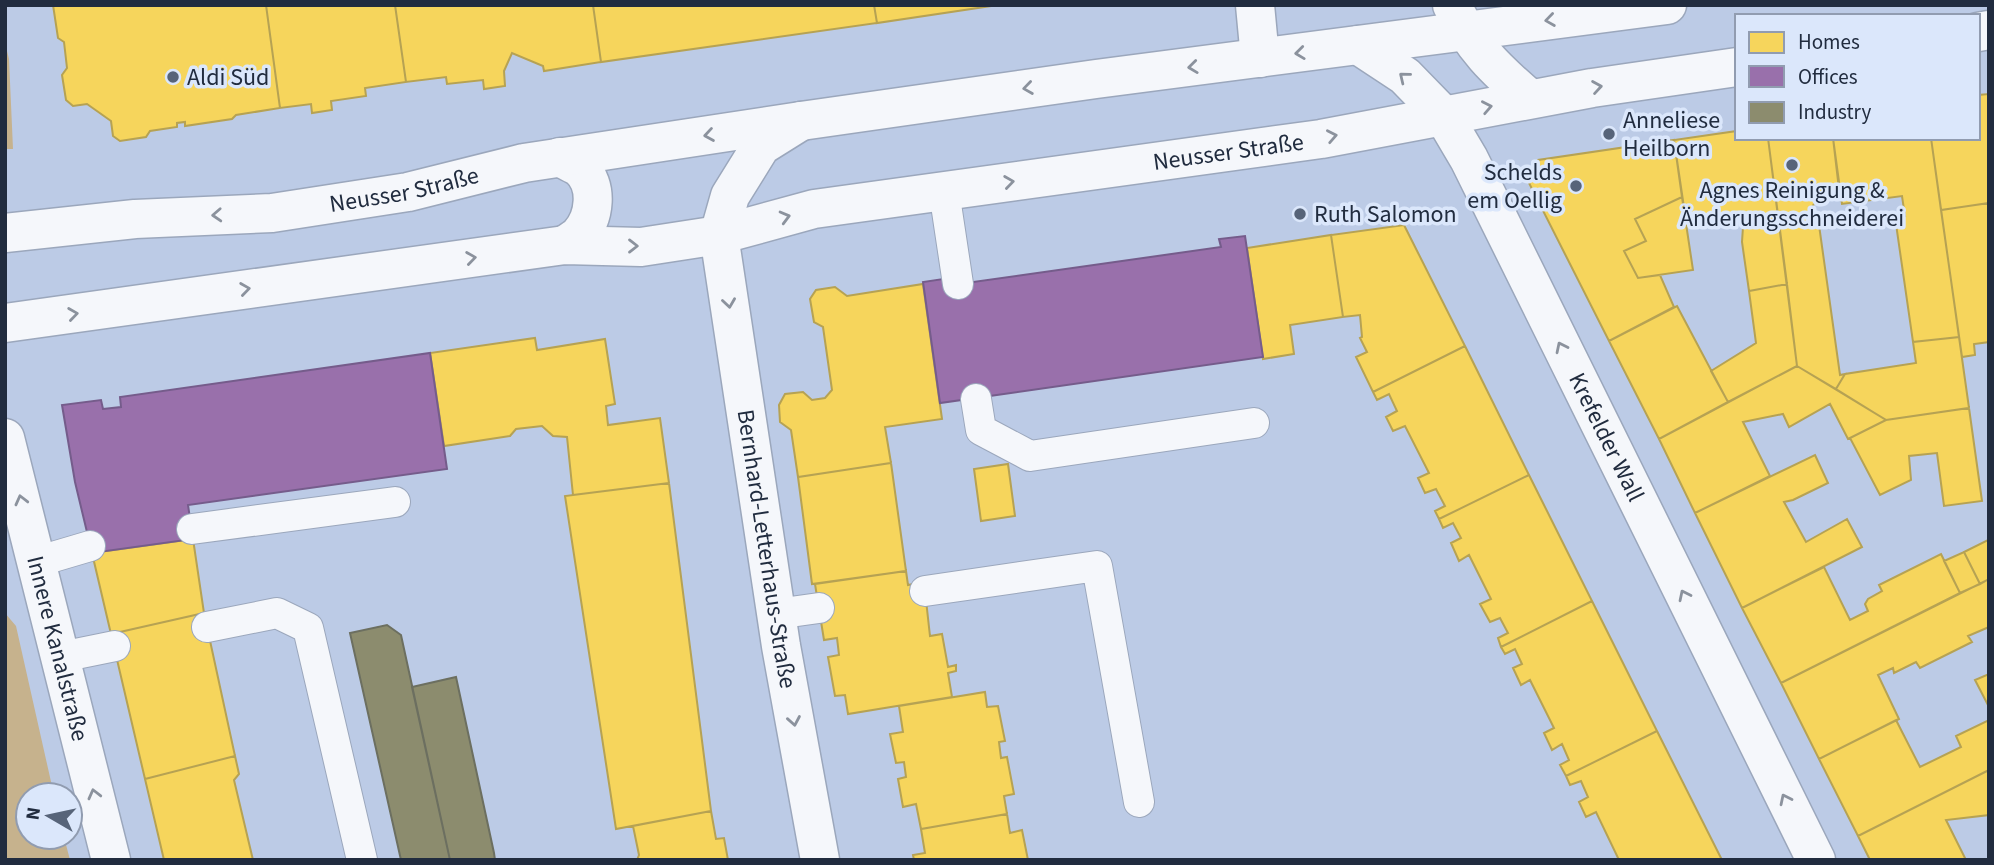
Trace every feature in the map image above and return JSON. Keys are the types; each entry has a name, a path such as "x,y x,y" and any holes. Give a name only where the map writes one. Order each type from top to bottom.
{"main road":[{"path":"1255,5 1260,58"},
{"name":"Neusser Straße","path":"5,233 135,219 272,213 408,192 559,157 1096,79 1358,45 1458,18 1667,5"},
{"path":"1458,18 1494,68 1530,99"},
{"name":"Krefelder Wall","path":"1358,45 1405,76 1443,115 1474,169 1816,860"},
{"name":"Neusser Straße","path":"5,323 565,245 641,247 719,235 814,209 1321,138 1530,99 1735,67"},
{"name":"Neusser Straße","path":"719,235 730,197 761,146 801,121"},
{"path":"559,157 580,168 589,181 593,200 590,216 579,236 565,245"},
{"name":"Bernhard-Letterhaus-Straße","path":"719,235 776,614 820,860"},
{"name":"Innere Kanalstraße","path":"5,438 111,860"}],"lane":[{"path":"944,191 958,284"},
{"path":"976,399 981,430 1030,456 1254,423"},
{"path":"192,529 395,502"},
{"path":"36,562 90,546"},
{"path":"925,591 1097,566 1139,802"},
{"path":"776,614 819,608"},
{"path":"207,627 277,613 308,628 362,860"},
{"path":"61,657 115,646"}],"shaded area":[{"path":"5,43 9,59 13,149 5,149"},
{"path":"5,613 16,626 51,781 14,781 14,851 68,851 70,860 5,860"}],"building: Homes":[{"path":"53,5 266,5 280,108 185,126 185,122 177,123 177,127 150,131 146,137 120,141 113,136 111,121 87,104 73,106 66,100 62,75 67,68 64,42 58,38"},
{"path":"266,5 395,5 406,82 365,88 366,96 331,101 332,110 312,113 311,104 280,108"},
{"path":"395,5 593,5 601,62 544,71 543,66 512,53 504,71 505,86 484,89 483,80 447,84 446,77 406,82"},
{"path":"593,5 874,5 877,23 601,62"},
{"path":"874,5 998,5 877,23"},
{"path":"1989,94 1989,203 1941,210 1931,140 1980,140 1980,95"},
{"path":"1735,131 1735,140 1768,140 1787,284 1749,291 1741,212 1686,221 1674,140"},
{"path":"1674,140 1682,197 1635,219 1646,241 1624,251 1638,278 1660,275 1674,307 1609,341 1528,181 1538,160"},
{"path":"1768,140 1833,140 1840,198 1815,202 1810,211 1812,226 1819,225 1840,375 1845,374 1836,389 1797,366"},
{"path":"1833,140 1931,140 1959,337 1913,342 1895,217 1905,216 1902,196 1842,204"},
{"path":"1682,197 1693,270 1638,278 1624,251 1646,241 1635,219"},
{"path":"1989,203 1989,342 1974,344 1975,355 1962,357 1941,210"},
{"path":"1404,225 1465,346 1373,392 1356,357 1367,352 1360,338 1360,315 1343,317 1331,235"},
{"path":"1331,235 1343,317 1290,325 1294,354 1263,359 1247,248"},
{"path":"923,284 942,419 885,427 891,463 798,477 791,430 780,422 779,405 785,394 803,392 812,400 825,398 832,390 823,327 814,322 810,299 816,290 835,287 847,296"},
{"path":"1787,284 1797,366 1728,402 1711,371 1756,343 1749,291"},
{"path":"1677,306 1728,402 1659,439 1609,341"},
{"path":"1959,337 1969,408 1886,420 1836,389 1845,374 1916,363 1913,342"},
{"path":"535,338 537,350 605,339 615,404 606,406 608,425 660,418 669,483 573,495 567,437 553,436 542,426 516,429 510,436 444,446 430,353"},
{"path":"1465,346 1529,475 1439,519 1435,511 1445,506 1436,489 1425,493 1418,478 1429,473 1405,426 1393,431 1386,417 1397,411 1389,394 1377,400 1373,392"},
{"path":"1797,366 1886,420 1848,439 1830,404 1789,427 1783,414 1743,422 1770,476 1695,513 1659,439"},
{"path":"1969,408 1982,501 1944,506 1937,453 1909,456 1911,480 1880,495 1850,438 1886,420"},
{"path":"1815,455 1828,483 1784,502 1806,542 1847,519 1862,547 1742,608 1695,513"},
{"path":"891,463 906,571 812,584 798,477"},
{"path":"1008,464 1015,516 981,521 974,469"},
{"path":"1529,475 1592,601 1501,647 1498,638 1508,633 1500,618 1490,622 1480,604 1491,599 1469,555 1459,561 1451,543 1461,538 1453,523 1443,528 1439,519"},
{"path":"669,483 711,811 616,829 565,496"},
{"path":"193,539 204,613 111,634 92,553"},
{"path":"1988,540 1989,579 1980,584 1964,552"},
{"path":"1964,552 1980,584 1960,593 1944,561"},
{"path":"1941,554 1960,593 1781,683 1742,608 1824,567 1850,620 1868,611 1865,604 1868,599 1882,591 1879,585"},
{"path":"906,571 908,585 924,582 930,636 942,634 948,667 956,665 956,671 948,673 952,697 848,714 845,695 835,696 828,657 839,655 837,638 824,640 815,584"},
{"path":"1989,579 1989,627 1968,636 1972,642 1920,668 1916,662 1894,673 1893,668 1878,675 1899,719 1819,759 1781,683"},
{"path":"1592,601 1657,731 1566,776 1560,765 1569,760 1562,744 1552,750 1544,733 1554,728 1530,680 1521,685 1513,668 1522,664 1515,649 1505,654 1501,647"},
{"path":"204,613 235,756 145,779 111,634"},
{"path":"1989,674 1989,707 1975,680"},
{"path":"985,692 987,707 998,706 1005,741 999,742 1001,758 1007,757 1014,794 1004,796 1007,814 921,829 916,804 903,807 898,779 906,777 904,762 896,763 890,734 903,732 899,706"},
{"path":"1896,720 1920,767 1961,747 1956,736 1989,720 1989,770 1858,836 1819,759"},
{"path":"1657,731 1722,860 1619,860 1596,812 1586,817 1579,802 1588,797 1581,781 1570,785 1566,776"},
{"path":"235,756 239,774 234,780 253,860 164,860 145,779"},
{"path":"1989,770 1989,815 1946,820 1966,860 1870,860 1858,836"},
{"path":"711,811 716,839 724,838 728,860 637,860 639,855 633,826"},
{"path":"1007,814 1010,833 1022,830 1028,860 914,860 913,855 925,853 921,829"}],"building: Offices":[{"path":"1245,236 1263,357 940,403 923,282 943,279 945,286 1221,247 1219,239"},
{"path":"430,353 447,469 188,505 193,539 92,553 75,482 62,405 101,400 103,409 121,407 120,397"}],"building: Industry":[{"path":"387,625 401,635 450,860 401,860 350,633"},
{"path":"456,677 495,860 450,860 412,687"}],"place":[{"name":"Aldi Süd","path":"173,77"},
{"name":"Anneliese Heilborn","path":"1609,134"},
{"name":"Agnes Reinigung & Änderungsschneiderei","path":"1792,165"},
{"name":"Schelds em Oellig","path":"1576,186"},
{"name":"Ruth Salomon","path":"1300,214"}]}
